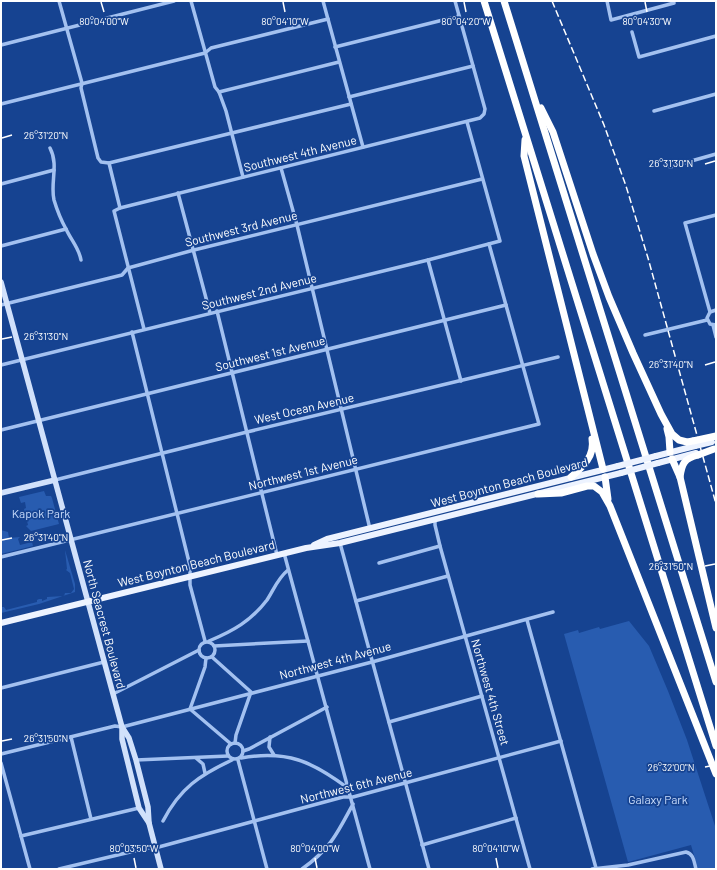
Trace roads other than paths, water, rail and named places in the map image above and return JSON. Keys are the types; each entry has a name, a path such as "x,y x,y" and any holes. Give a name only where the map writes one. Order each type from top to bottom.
{"highway":[{"path":"484,1 716,746"},
{"path":"504,1 716,682"},
{"path":"532,92 553,132 581,219 609,297 661,414 669,436 671,456 680,477 716,628"},
{"path":"525,134 524,156 603,469"},
{"path":"570,477 584,466 591,452 592,442 589,413"},
{"path":"661,414 674,436 696,449 715,449"},
{"path":"680,477 681,467 684,462 696,449 716,436"},
{"path":"606,477 607,495 610,506 716,774"},
{"path":"538,494 561,493 587,486 594,486 602,492 610,506"}],"main road":[{"name":"West Boynton Beach Boulevard","path":"1,623 309,547 340,543 606,477 658,463 671,456 696,449 716,440"},
{"name":"West Boynton Beach Boulevard","path":"309,547 327,539 478,502 570,477 656,456 671,456"},
{"path":"603,469 606,477"},
{"path":"435,520 440,515 464,509 478,502"}],"street":[{"path":"59,1 82,83 80,88 98,158 101,162 109,163 351,104"},
{"path":"1,45 174,1"},
{"path":"191,1 215,87 219,92 226,111 231,134 244,177"},
{"path":"323,1 363,147"},
{"path":"349,97 473,66 455,1"},
{"path":"607,1 611,20 674,3 673,1"},
{"path":"335,47 459,16"},
{"path":"1,104 205,53 211,48 328,19"},
{"path":"632,32 639,57 716,36"},
{"path":"219,92 339,62"},
{"name":"Southwest 4th Avenue","path":"120,208 480,118 484,114 485,109 473,66"},
{"path":"654,111 716,94"},
{"path":"467,122 482,179"},
{"path":"50,148 54,158 54,200 66,229 78,249 81,260"},
{"path":"670,167 716,154"},
{"path":"109,163 120,208 114,211 144,329"},
{"path":"282,168 370,529"},
{"path":"1,184 54,170"},
{"name":"Southwest 3rd Avenue","path":"4,305 122,275 128,268 194,250 482,179"},
{"name":"Southwest 2nd Avenue","path":"1,365 500,241 482,179"},
{"path":"178,193 210,313"},
{"path":"708,320 710,312 685,223 716,214"},
{"path":"1,246 66,229"},
{"path":"489,244 522,365"},
{"path":"428,260 461,381"},
{"name":"North Seacrest Boulevard","path":"1,282 4,305 22,359 122,727 122,739 140,808 149,823"},
{"name":"Southwest 1st Avenue","path":"1,430 506,305"},
{"path":"710,312 716,310"},
{"path":"217,311 277,555"},
{"path":"708,320 714,325 716,337"},
{"path":"645,335 708,320"},
{"path":"132,332 190,566 190,585 205,641"},
{"name":"West Ocean Avenue","path":"55,480 558,357"},
{"name":"Northwest 1st Avenue","path":"1,557 539,424 522,365"},
{"path":"1,493 55,480"},
{"name":"Northwest 4th Street","path":"435,520 448,576 530,869"},
{"path":"340,543 429,869"},
{"path":"379,562 440,546"},
{"path":"284,553 370,869"},
{"path":"212,657 206,658 202,656 199,650 200,645 205,641 209,641 230,631 249,620 266,601 282,575 288,570"},
{"path":"356,602 448,576"},
{"name":"Northwest 4th Avenue","path":"1,754 115,726 122,727 251,692 372,662 465,635 553,612"},
{"path":"527,620 596,868"},
{"path":"209,641 214,646 215,653 212,657"},
{"path":"214,646 308,641"},
{"path":"113,694 199,650"},
{"path":"212,657 251,692 236,735 235,743"},
{"path":"206,658 205,666 190,709 230,744"},
{"path":"1,688 104,662"},
{"path":"388,722 482,696"},
{"path":"267,869 239,759 243,751 327,707"},
{"name":"North Seacrest Boulevard","path":"122,727 129,738 136,760 148,807 149,823 161,869"},
{"path":"71,737 91,819"},
{"path":"270,737 269,747 274,755"},
{"name":"Northwest 6th Avenue","path":"59,869 147,848 155,848 343,797 351,798 561,741"},
{"path":"232,760 228,756 227,748 230,744 235,743 241,746 243,751"},
{"path":"163,821 183,791 205,773 232,760 261,755 274,755 298,759 326,772 349,788"},
{"path":"136,760 228,756"},
{"path":"196,758 203,764 205,773"},
{"path":"1,763 30,869"},
{"path":"302,869 316,858 336,836 353,804"},
{"path":"21,836 140,808"},
{"path":"422,845 516,818"},
{"path":"592,869 628,865 681,852 688,852 693,857 696,869"}],"railway":[{"path":"552,1 604,125 626,186 648,258 716,504"}],"park label":[{"name":"Kapok Park","path":"41,513"},
{"name":"Galaxy Park","path":"658,799"}]}
